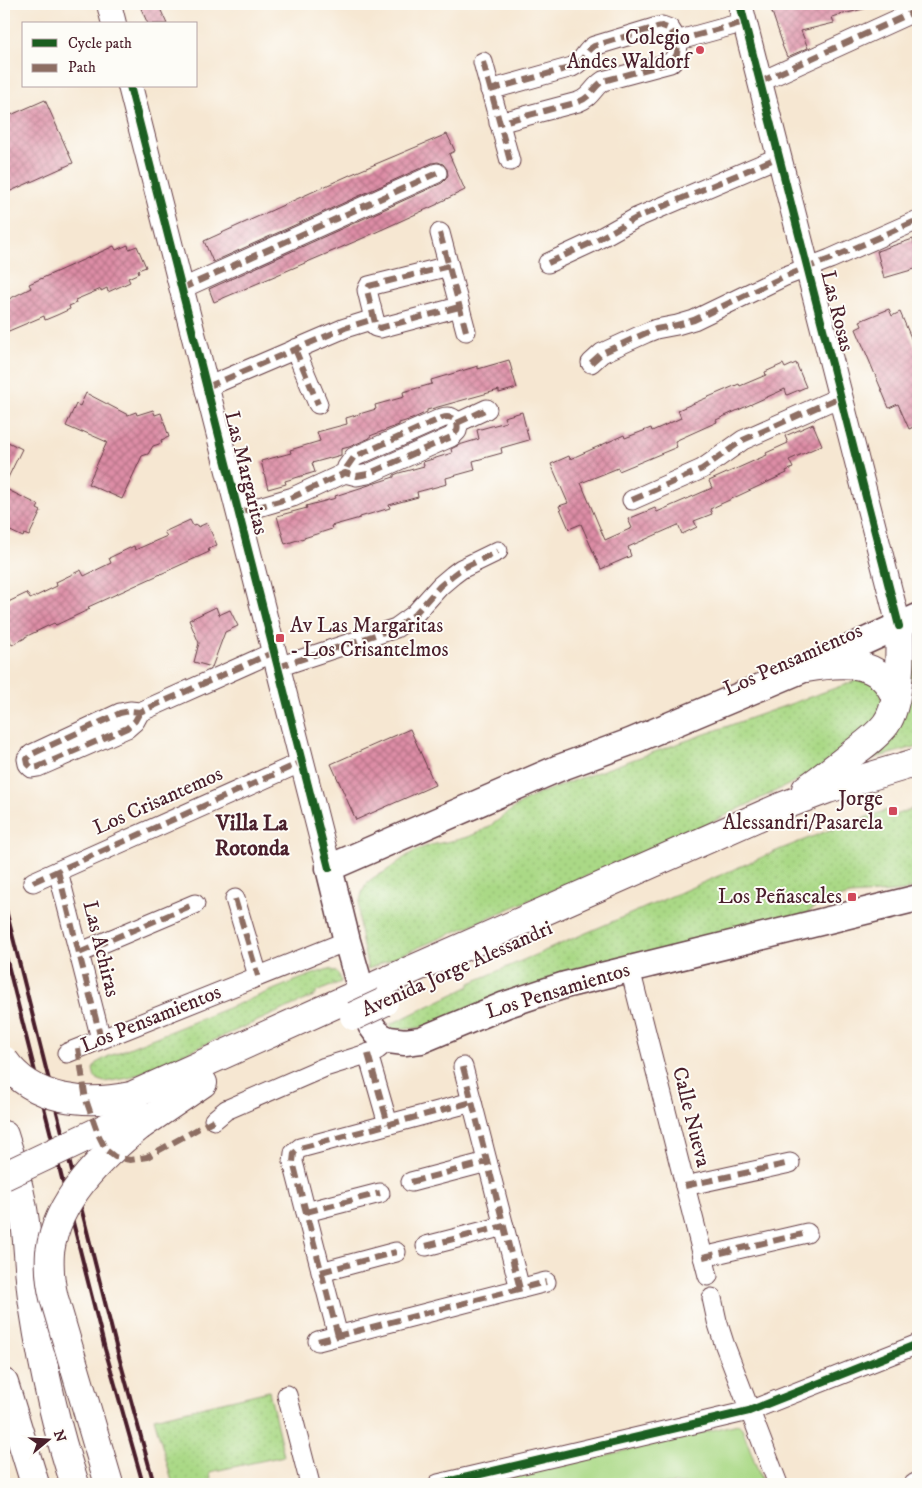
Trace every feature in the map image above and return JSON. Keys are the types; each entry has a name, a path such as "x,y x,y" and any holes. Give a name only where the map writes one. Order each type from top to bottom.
{"highway":[{"path":"783,806 844,761 886,724 891,714 895,697 908,616"},
{"path":"806,668 822,665 849,664 869,668 883,678 892,689 895,697"},
{"name":"Avenida Jorge Alessandri","path":"4,1176 352,1007 783,806 828,789 918,762"},
{"name":"Avenida Jorge Alessandri","path":"382,993 824,810 918,781"},
{"name":"Avenida Jorge Alessandri","path":"4,1156 136,1112 203,1083 352,1007"},
{"path":"4,1060 14,1073 37,1089 73,1100 115,1099 136,1112 68,1203 56,1229 50,1251 50,1282 54,1298 109,1484"},
{"path":"4,1135 22,1200 32,1300 40,1347 56,1420 75,1484"},
{"path":"4,1437 9,1420 8,1395"},
{"path":"8,1395 35,1484"}],"main road":[{"name":"Los Pensamientos","path":"329,868 559,768 630,742 806,668 908,616"},
{"name":"Los Pensamientos","path":"559,768 602,744 908,616"},
{"name":"Las Margaritas","path":"329,868 371,1025 382,1037 390,1040"},
{"name":"Los Pensamientos","path":"390,1040 405,1042 420,1040 531,996 565,985 918,898"}],"street":[{"path":"109,4 114,22"},
{"path":"676,41 743,9"},
{"name":"Las Rosas","path":"743,9 840,397 908,616"},
{"path":"760,82 918,10"},
{"path":"490,90 572,67 580,63 594,46 657,27 662,26 670,29 676,41 678,52 670,63 603,81 588,97 578,102 500,123"},
{"path":"483,62 510,161"},
{"name":"Las Margaritas","path":"131,88 329,868"},
{"path":"548,263 591,243 636,218 780,157"},
{"path":"181,288 437,173"},
{"path":"591,363 602,353 646,333 694,320 784,277 918,220"},
{"path":"440,233 466,331"},
{"path":"449,266 369,286 367,290 376,327 380,328 460,307"},
{"path":"207,388 345,328 374,319"},
{"path":"295,349 318,404"},
{"path":"632,500 702,470 743,440 840,397"},
{"path":"238,513 293,497 345,473 346,467 354,458 433,422 446,417 458,423 487,409"},
{"path":"140,712 135,721 126,728 38,767 32,768 28,764 27,759 32,754 120,713 140,712 276,660 396,628 414,615 453,574 498,551"},
{"name":"Los Crisantemos","path":"33,882 302,762"},
{"name":"Las Achiras","path":"58,870 101,1039"},
{"path":"235,900 258,976"},
{"path":"79,953 195,904"},
{"name":"Los Pensamientos","path":"67,1053 347,941"},
{"name":"Calle Nueva","path":"630,969 708,1276"},
{"path":"214,1120 226,1110 332,1064 368,1054 390,1040"},
{"path":"368,1054 388,1124"},
{"path":"463,1067 520,1289"},
{"path":"338,1336 293,1162 292,1157 296,1150 472,1102"},
{"path":"411,1182 487,1162"},
{"path":"685,1186 790,1163"},
{"path":"306,1212 380,1192"},
{"path":"426,1246 504,1226"},
{"path":"703,1257 807,1233"},
{"path":"321,1272 396,1252"},
{"path":"318,1341 546,1282"},
{"path":"712,1298 717,1321 749,1411 778,1484"},
{"path":"438,1484 749,1411 918,1344"},
{"path":"287,1395 310,1484"},
{"path":"914,1484 918,1482"}],"green space":[{"path":"918,635 918,746 868,760 894,734 909,650"},
{"path":"858,680 865,680 880,687 884,715 816,771 708,824 368,969 359,921 361,896 365,886 373,878 403,858 428,846 478,833 528,799 564,784"},
{"path":"918,807 918,886 904,891 850,895 823,902 801,917 419,1028 393,1030 389,1025 470,986 470,983 781,849 887,810 889,817"},
{"path":"329,969 338,973 341,982 316,992 316,995 129,1078 104,1082 95,1078 93,1069 98,1062 109,1056"},
{"path":"269,1391 284,1456 210,1472 212,1484 173,1484 154,1418"},
{"path":"738,1424 742,1428 763,1484 506,1484 505,1479"}],"building":[{"path":"139,4 158,4 166,22 147,22"},
{"path":"787,4 866,4 867,8 832,17 834,23 801,31 808,48 787,57 771,9"},
{"path":"45,100 73,163 4,194 4,118"},
{"path":"447,134 455,151 449,154 465,190 361,239 214,302 209,289 442,183 448,175 447,169 438,162 432,163 213,262 204,241 352,174"},
{"path":"913,239 918,258 918,268 884,278 877,251"},
{"path":"128,245 129,249 137,246 146,267 138,270 139,273 128,278 130,282 108,292 107,288 101,291 101,289 75,300 76,303 69,306 70,309 57,315 45,320 44,316 4,333 4,293 7,300 31,288 29,284 114,246 116,250"},
{"path":"889,309 892,316 900,312 918,354 918,425 909,429 898,404 889,408 856,329 862,326 860,321"},
{"path":"509,360 517,388 499,393 499,390 427,410 427,412 412,419 399,423 399,425 341,449 341,455 312,463 315,472 285,481 286,484 268,489 261,461 291,453 290,450 320,441 317,432 347,424 346,418 376,409 375,405 404,397 403,392 432,384 431,380 478,366 478,369"},
{"path":"796,363 806,387 787,395 785,389 675,441 677,447 619,471 618,468 581,483 605,540 632,528 628,519 655,508 657,512 712,488 709,481 767,455 766,453 788,443 785,436 813,424 822,445 789,460 793,468 786,471 787,473 710,509 712,514 694,521 697,527 682,534 678,525 628,547 631,556 601,569 581,524 569,529 559,506 568,503 551,464 569,456 570,459 624,435 625,438 651,428 652,431 681,418 678,410 739,384 740,386 766,375 765,372 783,364 785,368"},
{"path":"86,393 128,415 136,412 137,415 153,410 155,415 161,413 169,437 161,440 162,443 153,446 148,454 142,456 122,499 88,484 107,442 66,426 76,404 80,406"},
{"path":"522,412 529,440 501,448 502,453 473,461 475,470 446,478 447,484 417,492 418,497 389,505 390,508 331,526 332,529 285,544 277,516 307,508 306,506 336,498 335,496 424,466 423,462 452,453 451,449 479,439 477,430 506,422 504,417"},
{"path":"4,440 22,449 4,486"},
{"path":"4,488 39,505 37,509 41,511 29,536 24,534 23,537 4,528"},
{"path":"190,520 193,526 197,525 198,527 207,523 217,545 208,549 209,552 88,607 90,609 56,625 54,623 12,645 8,636 4,637 4,604 27,593 30,599 57,586 56,582 81,570 84,576 111,563 109,558 134,546 135,550 167,536 164,532"},
{"path":"216,607 219,615 230,610 238,626 225,632 212,667 194,662 199,643 189,620"},
{"path":"410,729 435,785 356,820 331,764"}],"railway":[{"path":"4,902 116,1346 154,1484"},
{"path":"4,949 105,1349 143,1484"}],"marked path":[{"path":"760,82 918,10"},
{"path":"676,41 745,22"},
{"path":"490,90 572,67 594,46 657,27 662,26 670,29 677,42 676,55 670,63 603,81 586,98 578,102 499,123"},
{"path":"483,62 510,161"},
{"path":"548,263 591,243 636,218 779,157"},
{"path":"181,289 437,173"},
{"path":"591,363 602,353 646,333 694,320 783,277 830,259 918,220"},
{"path":"440,233 466,331"},
{"path":"449,266 369,286 367,290 376,327 380,328 459,307"},
{"path":"207,387 345,328 374,319"},
{"path":"295,349 318,404"},
{"path":"632,500 702,469 743,440 840,397"},
{"path":"457,423 487,409"},
{"path":"238,513 293,497 345,473 357,476 368,474 451,437 457,431 456,421 451,418 442,418 354,457 345,473"},
{"path":"278,667 396,628 414,615 440,586 453,575 461,569 498,551"},
{"path":"140,712 135,721 127,728 38,767 32,768 28,764 27,759 32,754 120,713 140,712 274,652"},
{"path":"33,882 302,762"},
{"path":"58,871 101,1039"},
{"path":"235,899 258,976"},
{"path":"79,953 195,904"},
{"path":"78,1048 86,1100 106,1150 115,1157 130,1160 147,1157 214,1120"},
{"path":"368,1054 388,1124"},
{"path":"463,1067 520,1289"},
{"path":"338,1336 293,1162 294,1153 300,1148 472,1102"},
{"path":"411,1182 487,1162"},
{"path":"685,1186 790,1163"},
{"path":"306,1212 380,1193"},
{"path":"426,1246 504,1226"},
{"path":"703,1257 807,1233"},
{"path":"321,1272 396,1252"},
{"path":"318,1341 546,1282"},
{"path":"914,1484 918,1482"}],"cycle path":[{"path":"740,4 899,626"},
{"path":"131,88 329,868"},
{"path":"438,1484 749,1411 918,1344"}],"place":[{"name":"Colegio Andes Waldorf","path":"700,50"},
{"name":"Av Las Margaritas - Los Crisantelmos","path":"280,638"},
{"name":"Jorge Alessandri/Pasarela","path":"893,811"},
{"name":"Los Peñascales","path":"852,897"}],"district":[{"name":"Villa La Rotonda","path":"252,836"}]}
